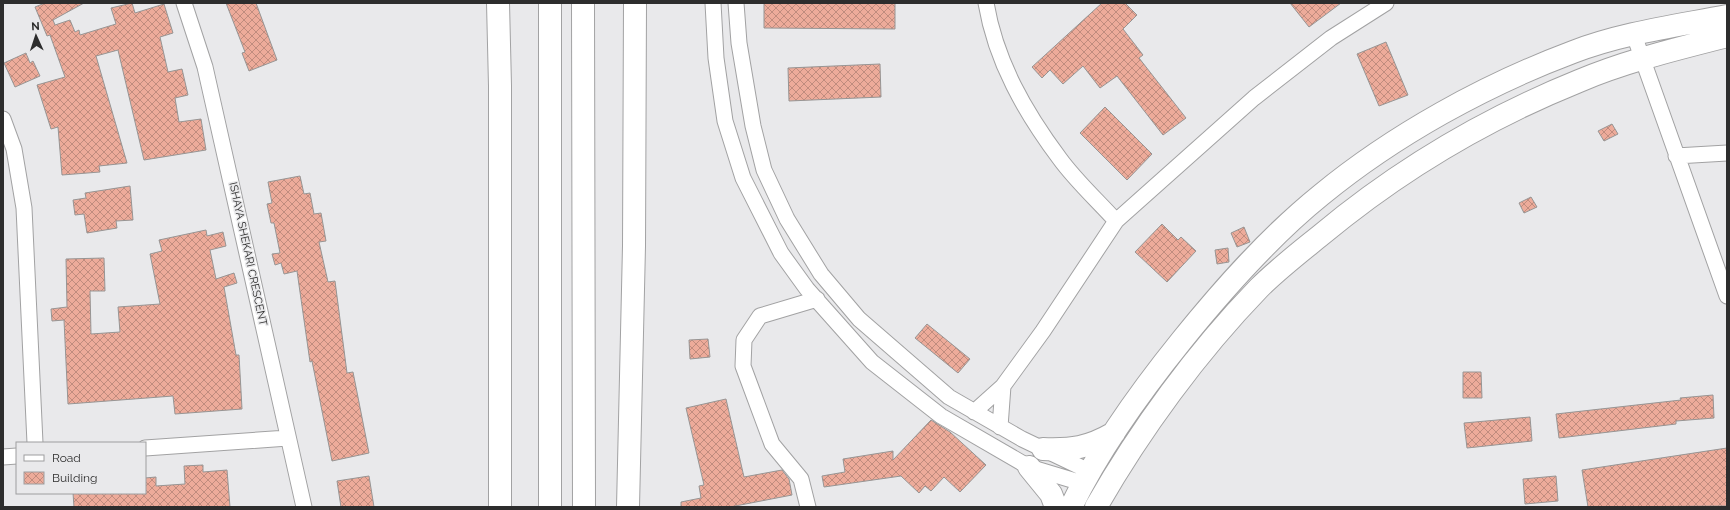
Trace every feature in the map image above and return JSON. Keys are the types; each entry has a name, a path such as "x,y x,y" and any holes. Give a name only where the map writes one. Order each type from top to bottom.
{"main road":[{"path":"498,3 500,86 500,507"},
{"path":"550,3 550,507"},
{"path":"583,3 584,507"},
{"path":"628,507 634,246 635,3"},
{"path":"1071,507 1115,432 1147,383 1220,294 1271,240 1321,195 1385,148 1438,115 1518,75 1575,51 1634,35 1727,16"},
{"path":"1096,507 1122,465 1168,397 1225,324 1261,286 1360,202 1418,162 1502,114 1580,80 1642,58 1727,36"},
{"path":"1043,449 1068,450 1082,447 1097,443 1115,432"},
{"path":"1088,478 1122,465"},
{"path":"1029,467 1051,494 1056,507"},
{"path":"1088,478 1096,507"}],"street":[{"name":"ISHAYA SHEKARI CRESCENT","path":"184,3 207,75 304,507"},
{"path":"713,3 716,58 726,121 743,178 781,253 816,299 872,362 941,416 1029,467 1088,478"},
{"path":"736,3 739,43 753,126 764,170 787,219 821,274 859,319 949,397 1000,427 1043,449 1088,478"},
{"path":"986,3 997,48 1013,87 1061,160 1116,221"},
{"path":"974,412 1003,386 1043,330 1116,221 1254,98 1331,38 1386,3"},
{"path":"1634,35 1727,296"},
{"path":"3,119 14,148 24,208 35,442"},
{"path":"1676,156 1727,152"},
{"path":"808,507 801,479 772,444 743,366 744,340 760,316 816,299"},
{"path":"1000,427 1003,386"},
{"path":"146,448 288,438"},
{"path":"3,457 16,456"}],"building":[{"path":"45,3 84,3 53,20 55,25 70,20 75,32 79,30 80,35 116,24 111,8 132,3 135,13 164,4 173,33 160,37 168,72 182,69 188,95 175,98 179,122 201,119 206,150 144,160 118,50 96,56 127,163 99,166 100,172 62,175 58,127 51,129 37,85 65,77 50,35 47,36 35,7"},
{"path":"226,3 256,3 277,60 249,71 242,53 245,52"},
{"path":"764,3 895,3 895,29 764,28"},
{"path":"1102,3 1125,3 1137,15 1123,29 1143,55 1139,58 1186,118 1163,135 1117,76 1100,88 1083,66 1063,84 1050,70 1042,78 1032,67"},
{"path":"1290,3 1341,3 1309,27"},
{"path":"1386,42 1408,95 1379,106 1357,54"},
{"path":"26,53 30,63 33,61 40,76 15,87 4,63"},
{"path":"880,64 881,97 789,101 788,68"},
{"path":"1105,107 1152,154 1127,180 1080,133"},
{"path":"1612,124 1618,134 1604,141 1598,131"},
{"path":"300,176 304,194 310,193 314,214 321,213 326,241 319,242 328,282 335,281 347,373 353,372 369,453 332,461 312,361 310,362 297,271 284,274 281,263 275,265 272,254 280,253 274,223 271,223 267,204 272,203 268,182"},
{"path":"130,186 133,220 116,221 117,228 87,233 84,214 75,215 73,200 86,198 85,193"},
{"path":"1531,197 1537,207 1524,213 1519,203"},
{"path":"1162,224 1178,240 1181,237 1196,251 1167,282 1135,252"},
{"path":"1244,227 1250,242 1237,247 1231,233"},
{"path":"206,230 207,236 223,232 226,246 210,250 216,279 234,273 237,283 224,287 236,355 239,355 242,409 175,414 173,396 68,404 64,320 52,321 51,309 67,307 66,259 104,258 105,291 90,291 91,334 120,332 118,307 160,304 150,254 162,251 159,240"},
{"path":"1228,248 1229,262 1217,264 1215,250"},
{"path":"927,324 970,359 958,373 915,338"},
{"path":"708,339 710,357 690,359 689,340"},
{"path":"1463,372 1481,372 1482,398 1463,398"},
{"path":"1713,395 1714,418 1676,421 1676,424 1559,438 1556,414"},
{"path":"726,399 744,477 782,470 789,479 792,495 730,507 681,507 681,502 701,498 699,486 704,485 686,408"},
{"path":"1530,417 1532,441 1467,448 1464,423"},
{"path":"931,420 950,432 986,465 960,492 944,477 931,491 925,486 919,493 901,476 824,487 822,476 845,472 843,459 893,451 893,460"},
{"path":"1727,448 1727,506 1588,507 1582,470"},
{"path":"203,465 203,472 227,470 230,507 74,507 73,494 146,494 146,478 156,477 156,486 185,484 184,466"},
{"path":"369,476 374,507 341,507 337,481"},
{"path":"1556,476 1558,501 1525,504 1523,479"}]}
